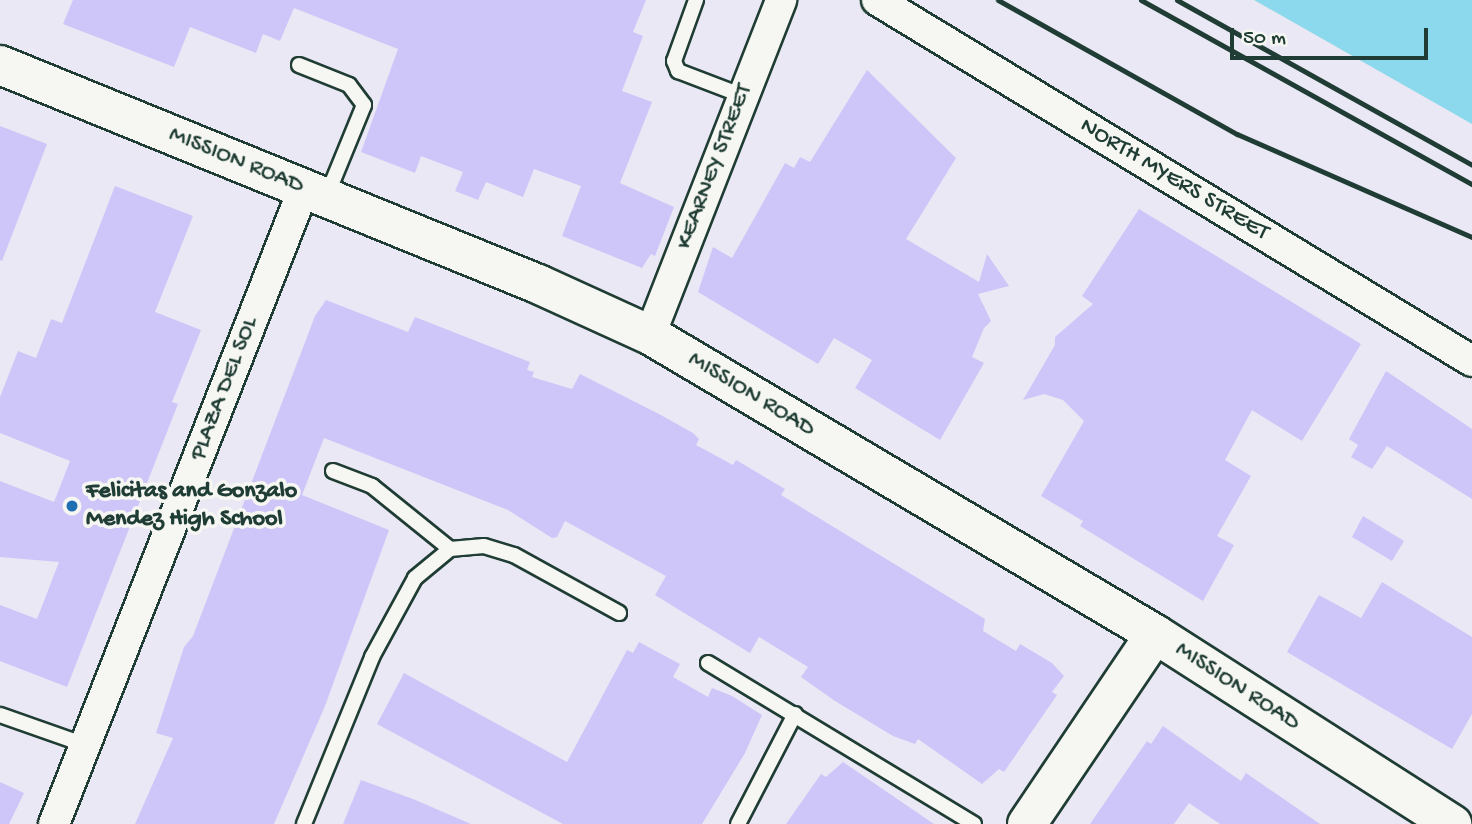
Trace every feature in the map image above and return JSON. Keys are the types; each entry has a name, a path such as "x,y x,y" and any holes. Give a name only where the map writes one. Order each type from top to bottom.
{"main road":[{"name":"MISSION ROAD","path":"0,65 315,193 650,335 1155,634 1452,824"},
{"path":"1027,824 1155,634"}],"street":[{"name":"KEARNEY STREET","path":"650,335 781,0"},
{"name":"NORTH MYERS STREET","path":"877,0 1472,361"},
{"name":"PLAZA DEL SOL","path":"54,824 315,193"}],"lane":[{"path":"696,0 674,61 678,71 743,96"},
{"path":"299,65 349,85 364,105 315,193"},
{"path":"333,471 372,486 450,549"},
{"path":"304,824 372,657 415,578 450,549 484,546 514,555 619,613"},
{"path":"708,663 974,824"},
{"path":"738,824 795,714"},
{"path":"0,715 85,745"}],"water":[{"path":"1254,0 1472,0 1472,124"}],"building":[{"path":"73,0 646,0 633,32 643,36 622,91 652,102 620,183 674,207 655,256 651,254 642,268 562,236 581,186 534,169 523,197 486,182 478,200 455,191 463,172 421,156 415,173 361,152 398,49 294,8 280,41 263,34 256,53 190,27 174,67 63,24"},
{"path":"867,70 956,158 906,239 979,282 987,254 1009,286 978,294 991,321 984,328 972,357 984,363 940,440 855,388 872,360 834,338 818,364 698,292 713,247 732,258 785,163 794,168 800,157 810,162"},
{"path":"0,126 47,144 2,261 0,260"},
{"path":"115,186 193,216 155,312 201,330 172,402 178,404 67,687 0,661 0,605 37,619 59,562 0,557 0,481 54,502 70,461 0,433 0,397 18,351 36,358 51,319 62,323"},
{"path":"1139,209 1361,344 1302,441 1252,410 1225,460 1251,476 1217,536 1234,545 1203,601 1080,526 1083,521 1041,496 1084,421 1063,400 1044,394 1023,400 1055,345 1055,337 1093,304 1082,296"},
{"path":"326,300 408,332 415,317 530,362 527,370 534,372 532,377 572,389 580,374 659,414 693,433 699,439 696,445 733,465 736,460 785,489 781,495 985,619 983,631 1016,651 1020,644 1052,663 1064,676 1052,692 1057,695 1004,772 999,769 982,784 918,739 915,744 893,736 835,701 801,677 808,667 759,637 750,653 655,595 666,576 565,521 557,537 552,538 508,510 324,438 302,495 389,530 325,706 274,824 135,824 173,738 156,733 184,647 193,636 315,316"},
{"path":"1386,371 1472,429 1472,499 1387,446 1372,469 1351,457 1358,445 1349,439"},
{"path":"1363,516 1404,541 1392,561 1352,537"},
{"path":"1382,582 1472,637 1472,714 1452,749 1287,652 1319,595 1361,618"},
{"path":"639,642 680,664 673,677 708,697 712,688 732,696 762,715 745,753 702,824 563,824 377,724 404,673 567,762 627,650 633,653"},
{"path":"1163,726 1241,781 1246,773 1320,824 1220,824 1189,803 1174,824 1090,824 1147,741 1151,744"},
{"path":"843,762 934,824 786,824 821,774 826,777"},
{"path":"361,780 413,799 471,824 343,824"},
{"path":"0,782 24,793 9,824 0,824"}],"railway":[{"path":"998,0 1237,134 1472,237"},
{"path":"1141,0 1472,184"},
{"path":"1177,0 1472,165"}],"place":[{"name":"Felicitas and Gonzalo Mendez High School","path":"72,506"}]}
